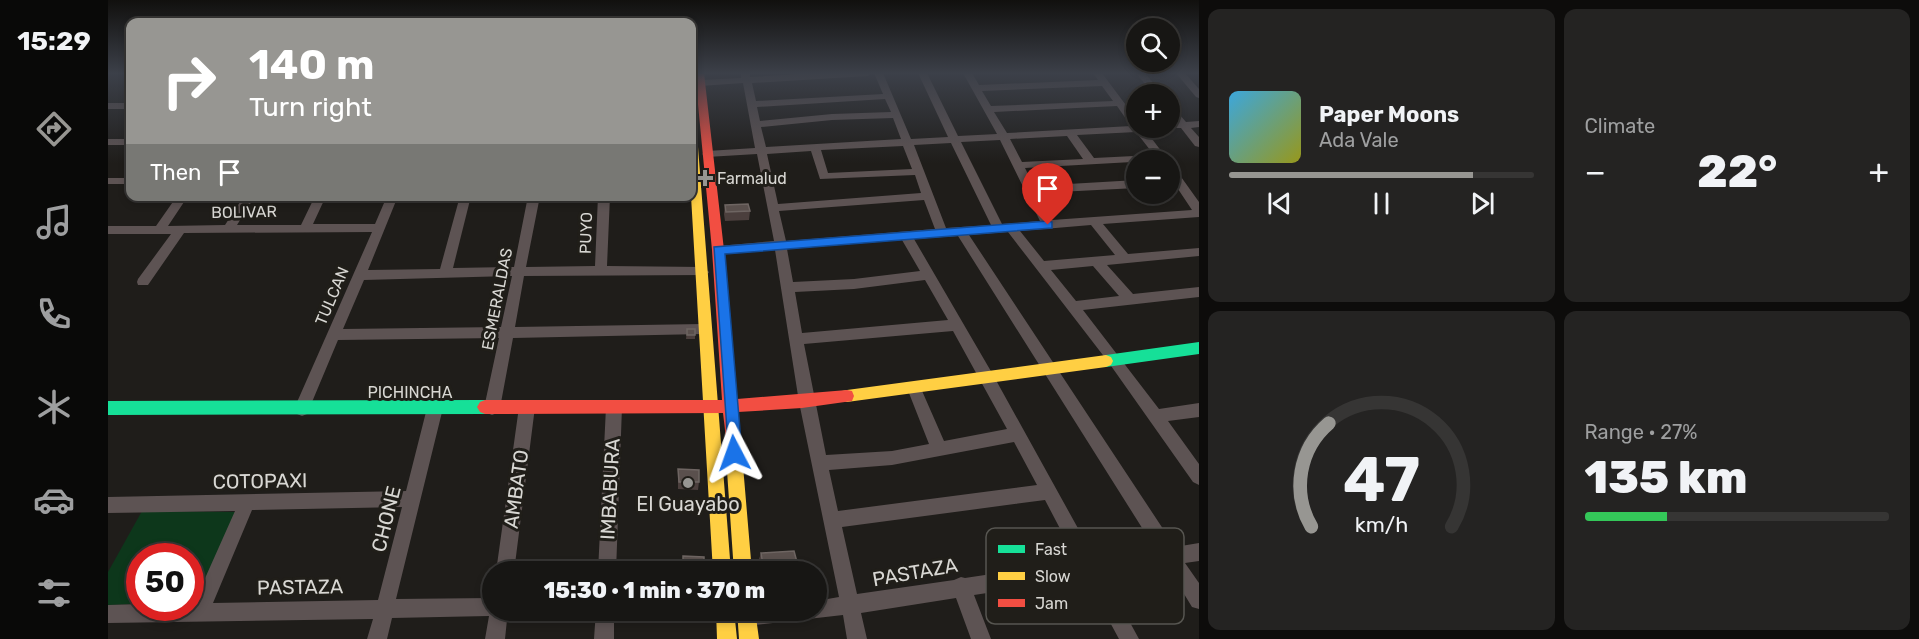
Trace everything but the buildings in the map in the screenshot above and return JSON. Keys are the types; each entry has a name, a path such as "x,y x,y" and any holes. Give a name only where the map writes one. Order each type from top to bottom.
{"main road":[{"path":"702,103 718,250 742,561"},
{"path":"696,178 721,561"},
{"name":"PICHINCHA","path":"108,408 614,407 807,402 1199,348"},
{"path":"726,621 727,639"},
{"path":"747,621 749,639"}],"street":[{"path":"757,103 752,104 799,339 807,402 857,639"},
{"path":"824,103 832,117"},
{"path":"892,103 942,233"},
{"path":"937,103 1005,228 1041,266 1073,306 1197,472"},
{"path":"984,103 1048,225"},
{"path":"988,109 1121,103 1126,110"},
{"path":"108,106 126,106"},
{"path":"756,124 832,117 897,115"},
{"path":"1180,120 1199,144"},
{"path":"1180,125 1199,124"},
{"path":"707,154 1126,128"},
{"path":"1069,132 1090,160"},
{"path":"108,142 126,142"},
{"path":"815,148 824,177 917,172"},
{"path":"1018,165 1126,160"},
{"path":"108,181 126,181"},
{"path":"1031,190 1126,185"},
{"path":"1180,188 1199,212"},
{"path":"774,208 927,196"},
{"path":"159,230 179,201"},
{"path":"229,229 247,201"},
{"path":"305,228 318,201"},
{"name":"TULCAN","path":"302,409 391,201"},
{"path":"445,273 465,201"},
{"name":"ESMERALDAS","path":"492,408 533,201"},
{"name":"PUYO","path":"601,270 603,201"},
{"path":"718,250 1095,223 1199,212"},
{"path":"1095,223 1125,258"},
{"name":"BOLIVAR","path":"108,230 379,228"},
{"path":"143,282 181,230"},
{"path":"962,233 1154,528"},
{"path":"906,236 987,377 1069,528"},
{"path":"1041,266 1199,252"},
{"path":"1097,262 1129,298"},
{"path":"359,274 601,270 703,272"},
{"path":"789,287 854,284 928,275"},
{"path":"1073,306 1199,292"},
{"path":"799,339 957,326"},
{"path":"333,335 705,329"},
{"path":"914,388 940,450"},
{"name":"AMBATO","path":"506,561 527,407"},
{"name":"IMBABURA","path":"607,561 614,407"},
{"name":"CHONE","path":"377,639 435,408"},
{"path":"1156,416 1199,410"},
{"path":"820,463 892,458 1018,434"},
{"path":"833,520 1049,491"},
{"name":"COTOPAXI","path":"108,506 413,499"},
{"path":"204,603 247,502"},
{"name":"PASTAZA","path":"1184,554 1199,552"},
{"path":"1184,576 1199,600"},
{"name":"PASTAZA","path":"827,609 986,583"},
{"path":"961,586 981,639"},
{"name":"PASTAZA","path":"204,612 482,607"},
{"name":"PASTAZA","path":"108,614 126,614"},
{"path":"495,639 497,621"},
{"path":"604,639 605,621"},
{"path":"1121,624 1129,639"}],"green space":[{"path":"142,511 236,512 204,584 204,543 126,543 126,604 108,605 108,572"}],"traffic: fast":[{"path":"1106,361 1199,348"},
{"path":"108,408 485,407"}],"traffic: slow":[{"path":"696,192 721,561"},
{"path":"847,396 1106,361"},
{"path":"733,442 742,561"},
{"path":"726,621 727,639"},
{"path":"747,621 749,639"}],"traffic: jam":[{"path":"702,103 718,250 733,442"},
{"path":"485,407 712,407 847,396"}],"place":[{"name":"Farmalud","path":"705,178"},
{"name":"El Guayabo","path":"688,483"}],"route":[{"path":"734,453 718,250 1048,225"}]}
